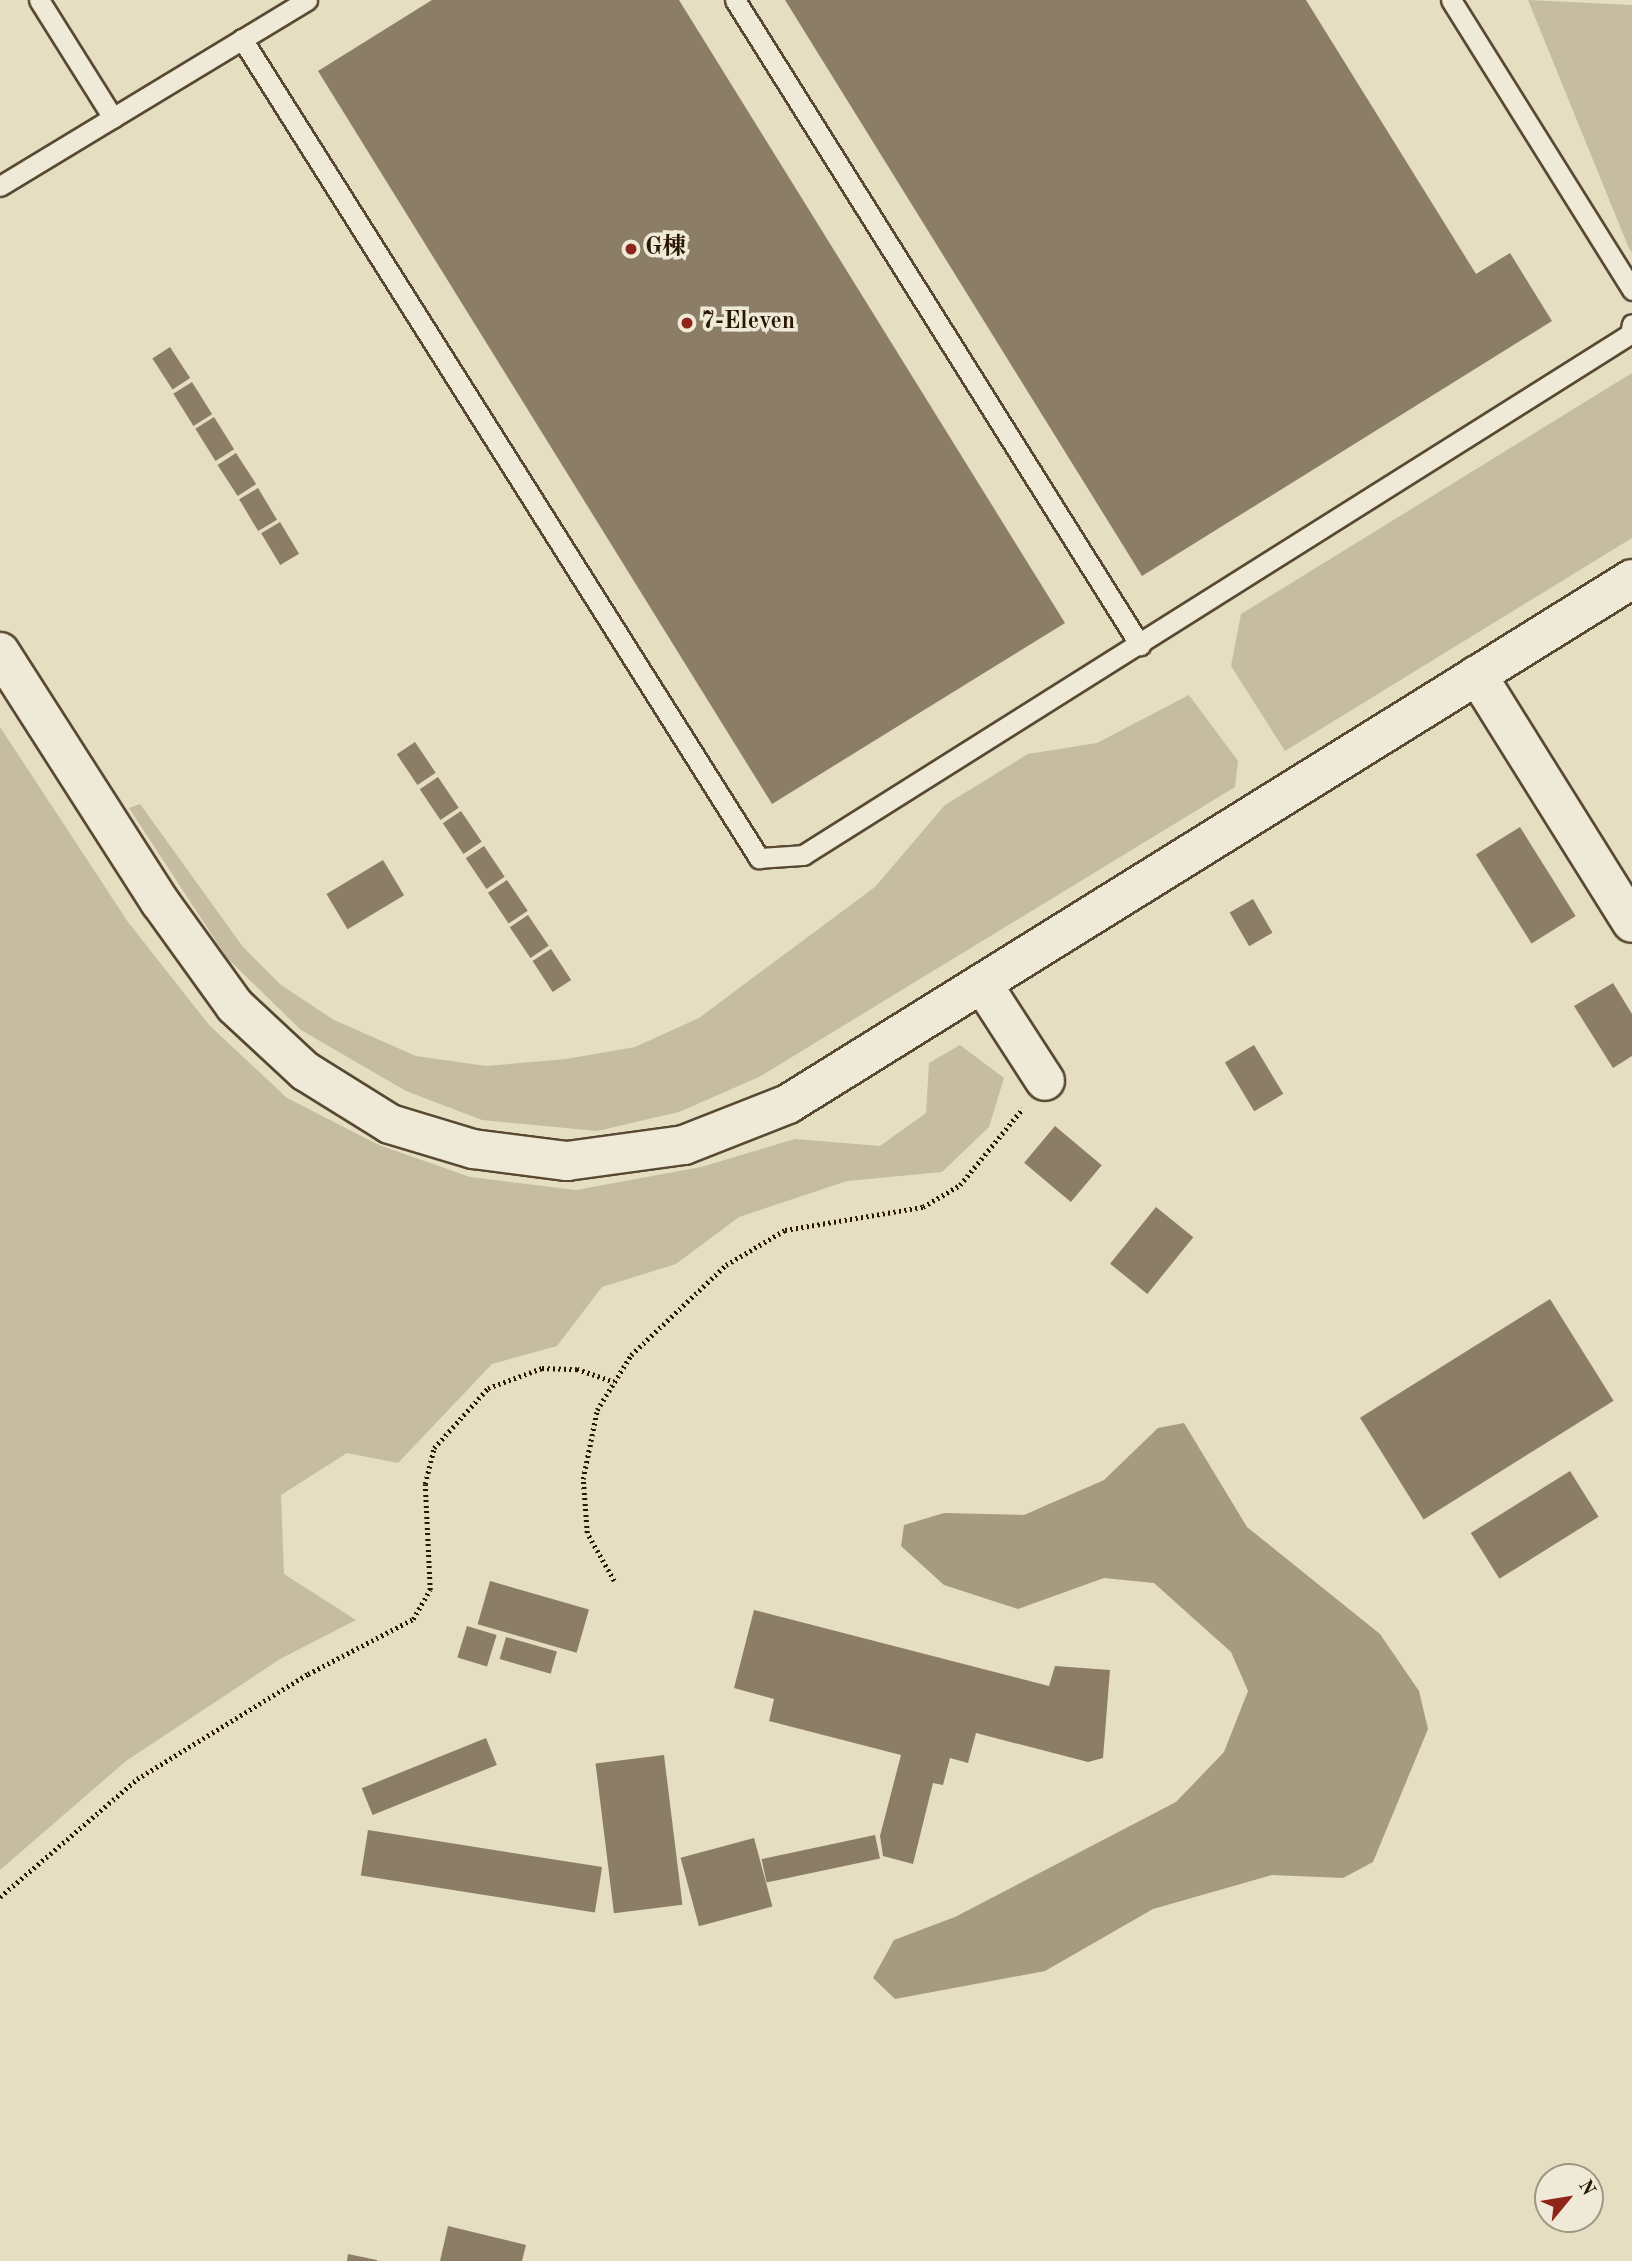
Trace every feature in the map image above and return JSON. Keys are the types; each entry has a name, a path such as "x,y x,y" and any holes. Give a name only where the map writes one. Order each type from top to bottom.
{"street":[{"path":"0,652 160,902 235,1006 305,1071 390,1124 473,1149 567,1161 684,1145 789,1104 1632,579"},
{"path":"1477,675 1632,923"},
{"path":"983,985 1045,1081"}],"lane":[{"path":"39,0 113,118"},
{"path":"0,187 307,0"},
{"path":"735,0 1139,645"},
{"path":"1451,0 1632,289"},
{"path":"242,39 759,858 803,855 1630,334 1632,324"}],"path":[{"path":"614,1581 587,1533 583,1479 597,1410 631,1355 726,1265 785,1230 923,1207 960,1185 1045,1081"},
{"path":"0,1897 137,1779 307,1674 413,1619 430,1590 425,1484 434,1448 488,1388 541,1368 578,1369 614,1382"}],"shaded area":[{"path":"1528,0 1632,5 1632,253 1628,246"},
{"path":"1632,373 1632,538 1285,751 1231,666 1241,614"},
{"path":"1189,695 1238,761 1235,787 759,1077 679,1112 597,1131 482,1120 406,1091 301,1030 227,958 129,808 140,804 243,947 281,985 334,1020 416,1056 486,1066 566,1059 635,1047 699,1018 875,887 945,805 1028,754 1097,743"},
{"path":"0,727 128,922 209,1025 287,1098 379,1145 470,1177 576,1190 701,1167 795,1139 880,1146 926,1113 929,1063 960,1045 1004,1078 989,1127 942,1172 847,1181 739,1217 676,1264 602,1287 557,1346 492,1364 398,1463 347,1453 281,1495 284,1574 356,1620 280,1659 126,1761 0,1870"},
{"path":"1184,1423 1247,1527 1380,1634 1419,1691 1428,1729 1373,1862 1343,1878 1272,1875 1153,1909 1045,1971 895,1999 873,1978 894,1940 955,1917 1176,1802 1224,1752 1248,1691 1231,1652 1154,1583 1104,1578 1018,1609 944,1585 901,1546 904,1525 944,1513 1024,1515 1104,1480 1158,1428"}],"building":[{"name":"G棟","path":"432,0 679,0 1065,623 772,804 318,71"},
{"path":"785,0 1306,0 1476,274 1510,253 1552,321 1142,576"},
{"path":"170,347 190,378 173,389 152,358"},
{"path":"192,382 212,414 193,426 173,394"},
{"path":"214,417 234,449 215,461 195,429"},
{"path":"236,453 256,484 238,496 218,465"},
{"path":"258,488 277,520 258,531 239,499"},
{"path":"280,522 299,554 280,565 261,533"},
{"path":"415,742 436,773 417,785 397,754"},
{"path":"438,777 459,808 440,820 420,789"},
{"path":"461,811 482,842 463,854 443,823"},
{"path":"1520,827 1576,916 1532,944 1476,855"},
{"path":"484,846 505,877 486,889 466,858"},
{"path":"383,860 404,895 348,929 326,894"},
{"path":"507,880 528,911 509,924 488,893"},
{"path":"1253,899 1272,933 1249,946 1230,912"},
{"path":"528,915 549,946 530,958 510,927"},
{"path":"551,949 571,980 553,992 533,961"},
{"path":"1613,983 1632,1014 1632,1056 1613,1068 1574,1006"},
{"path":"1254,1045 1283,1094 1254,1111 1225,1063"},
{"path":"1055,1126 1102,1165 1071,1202 1024,1163"},
{"path":"1156,1207 1193,1237 1147,1294 1110,1264"},
{"path":"1550,1299 1614,1401 1424,1519 1360,1418"},
{"path":"1570,1471 1599,1517 1499,1579 1471,1533"},
{"path":"490,1581 589,1609 577,1653 478,1624"},
{"path":"754,1610 1049,1686 1055,1666 1110,1670 1103,1758 1088,1762 976,1733 968,1763 950,1758 943,1785 933,1783 913,1864 883,1856 880,1836 901,1755 769,1721 774,1699 734,1688"},
{"path":"467,1626 497,1635 487,1667 457,1658"},
{"path":"506,1637 557,1652 551,1674 500,1659"},
{"path":"486,1738 497,1765 373,1815 362,1788"},
{"path":"664,1755 682,1905 614,1913 596,1763"},
{"path":"368,1830 602,1867 595,1913 361,1875"},
{"path":"875,1835 880,1858 767,1883 762,1859"},
{"path":"754,1838 772,1907 699,1926 681,1858"},
{"path":"448,2226 526,2245 522,2261 440,2261"},
{"path":"348,2254 377,2260 377,2261 347,2261"}],"place":[{"name":"G棟","path":"631,249"},
{"name":"7-Eleven","path":"687,323"}]}
